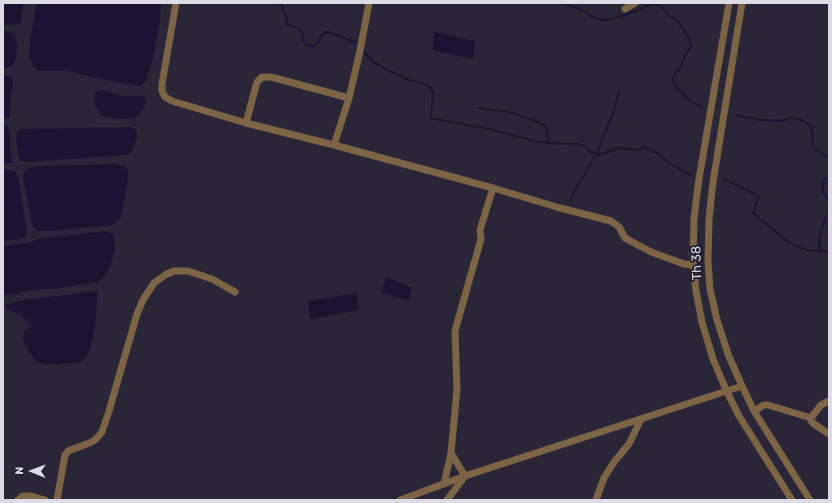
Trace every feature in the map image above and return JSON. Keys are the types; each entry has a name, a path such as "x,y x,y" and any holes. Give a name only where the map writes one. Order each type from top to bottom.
{"street":[{"path":"176,3 162,84 162,92 165,97 172,101 246,123 493,188 611,222 619,226 625,238 644,248 684,264 693,265"},
{"path":"334,145 349,98 369,3"},
{"path":"625,9 635,3"},
{"name":"Th 38","path":"729,3 699,179 694,218 693,265 696,291 702,322 713,359 727,392 739,416 792,500"},
{"name":"Th 38","path":"742,3 709,219 708,262 710,289 717,320 728,354 742,386 754,411 810,500"},
{"path":"721,48 734,52"},
{"path":"246,123 257,82 262,77 270,77 349,98"},
{"path":"444,484 451,453 457,389 455,331 481,239 480,230 493,188"},
{"path":"57,500 68,451 96,440 102,432 110,411 137,314 143,300 154,283 165,275 174,271 188,271 212,279 235,292"},
{"path":"400,500 465,476 742,386"},
{"path":"811,418 821,405 829,401"},
{"path":"754,411 764,405 768,405 811,418 814,424 829,434"},
{"path":"596,500 604,478 614,462 629,444 641,420"},
{"path":"451,453 465,476"},
{"path":"447,500 465,476"},
{"path":"18,500 23,496 31,496 45,500"}],"shaded area":[{"path":"3,3 24,3 20,24 3,24"},
{"path":"37,3 161,3 160,21 153,59 146,81 140,86 95,78 68,71 38,71 33,66 29,57 30,40"},
{"path":"3,30 14,34 17,43 17,53 14,65 6,68 3,68"},
{"path":"434,32 475,41 473,59 433,50"},
{"path":"3,75 12,77 13,84 11,93 10,118 3,117"},
{"path":"102,90 122,96 143,96 146,99 144,108 136,118 119,119 102,116 94,102 96,92"},
{"path":"3,124 8,126 10,134 10,150 13,163 3,164"},
{"path":"130,127 136,129 137,138 132,151 127,155 27,162 20,161 18,154 16,140 17,133 21,129"},
{"path":"114,164 125,166 128,171 127,186 121,217 112,225 47,231 37,231 33,227 23,177 24,171 30,168 42,166"},
{"path":"3,171 15,171 18,176 27,232 24,238 3,242"},
{"path":"107,231 113,234 115,250 110,266 104,277 98,282 53,289 29,290 3,296 3,246 28,243 37,239"},
{"path":"386,277 412,288 409,301 381,293"},
{"path":"98,291 95,327 89,354 81,362 51,365 36,362 24,344 23,337 25,331 32,326 21,315 7,309 5,305 23,300"},
{"path":"357,293 359,310 310,319 308,301"}],"waterway":[{"path":"277,3 282,5 287,17 286,23 298,28 302,32 303,40 307,45 313,46 318,43 321,36 326,32 356,43"},
{"path":"561,3 578,8 596,19 608,20 639,10 649,5 661,5 668,15 677,20 689,38 691,47 683,59 680,68 675,73 673,80 676,87 689,100 701,107"},
{"path":"363,50 373,62 396,74 430,87 433,93 431,118 489,129 534,141 579,144 585,146 589,151 596,155 619,148 641,150 644,146 647,149 659,154 670,164 691,175"},
{"path":"570,201 596,155 613,113 619,91"},
{"path":"478,108 509,112 541,123 547,128 548,143"},
{"path":"735,115 761,120 781,121 791,118 799,119 810,125 813,132 812,143 814,148 829,158"},
{"path":"829,177 825,179 822,186 823,192 829,200"},
{"path":"724,179 759,196 753,213 790,243 810,251 820,250 829,252"},
{"path":"820,250 819,245 821,232 824,221 829,215"}]}
